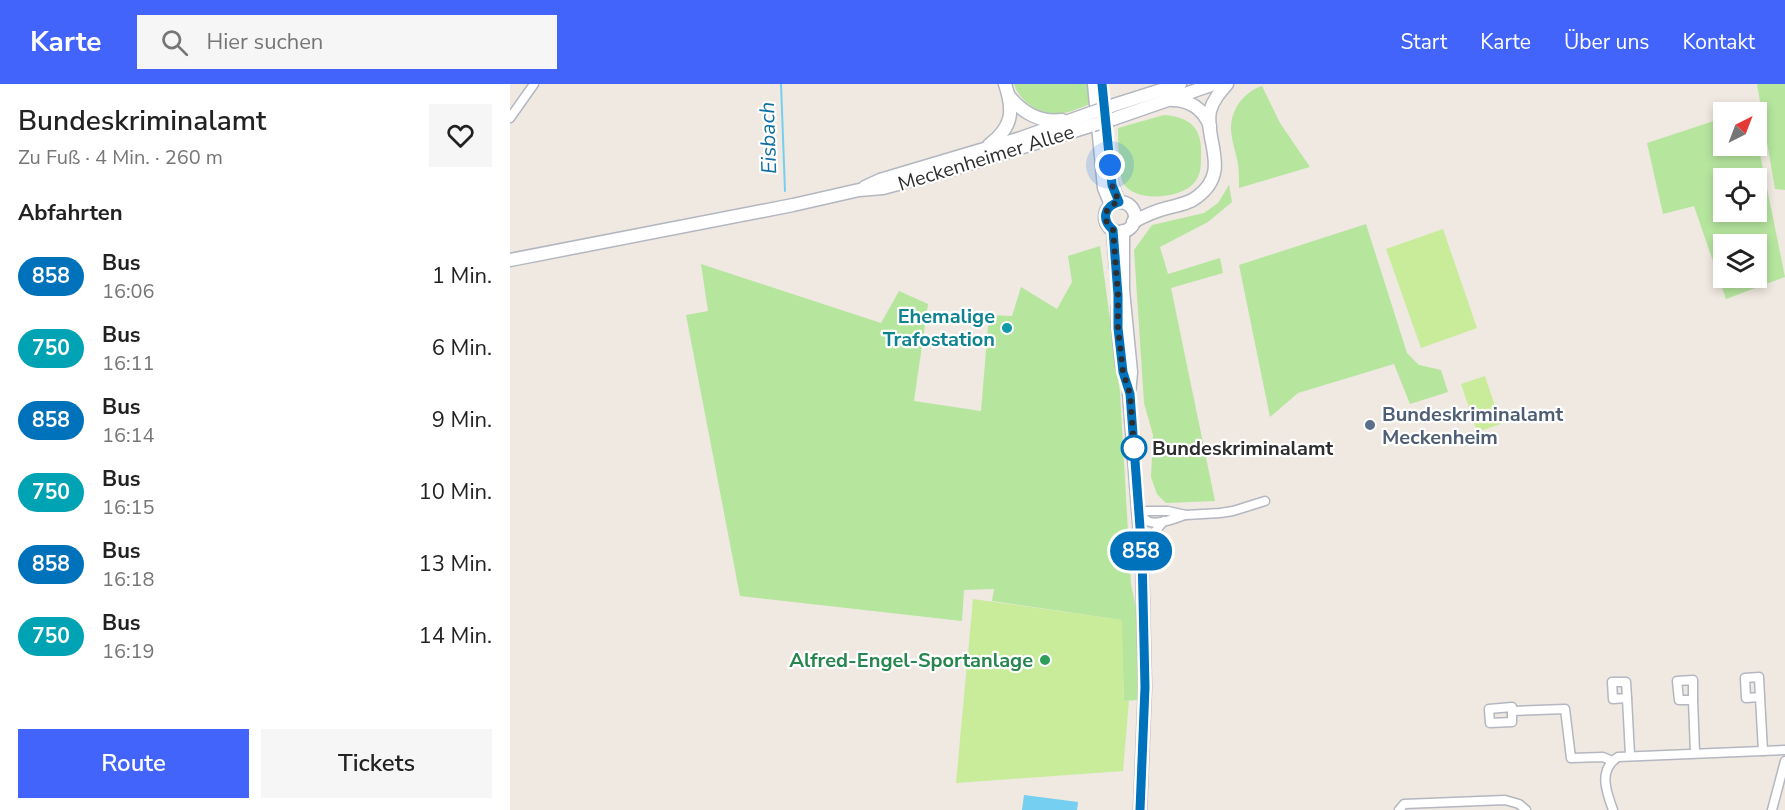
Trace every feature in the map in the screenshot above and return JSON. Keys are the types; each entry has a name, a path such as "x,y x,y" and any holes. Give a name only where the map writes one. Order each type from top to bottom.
{"main road":[{"path":"1094,84 1104,188 1115,204"},
{"path":"1102,84 1115,204"},
{"name":"Meckenheimer Allee","path":"510,260 859,190 883,188 918,179 1088,118 1111,106 1180,84"},
{"name":"Meckenheimer Allee","path":"859,190 874,182 1088,118 1113,119 1214,84"},
{"path":"1133,222 1167,208 1185,204 1196,198 1211,180 1216,162 1210,118 1213,103 1227,84"},
{"path":"1007,90 1023,110 1044,120 1088,118"},
{"path":"984,149 998,139 1008,125 1011,113 1007,90"},
{"path":"1168,100 1179,100 1194,105 1203,114 1211,129"},
{"path":"1131,207 1134,212 1130,228 1118,230 1108,226 1105,214 1115,204 1167,208"},
{"path":"1118,230 1118,328 1123,372 1130,394 1142,554 1145,687 1140,810"}],"street":[{"path":"510,118 534,84"},
{"path":"1139,511 1149,522 1164,521 1186,515 1227,512 1265,501"},
{"path":"1139,511 1168,511 1186,515"},
{"path":"1142,554 1155,531 1164,521"},
{"path":"1760,697 1763,751"},
{"path":"1627,698 1630,755"},
{"path":"1693,700 1695,753"},
{"path":"1512,711 1565,709 1571,758 1604,757 1612,761"},
{"path":"1613,810 1605,774 1612,761 1618,757 1785,750 1785,759 1772,810"},
{"path":"1399,810 1404,804 1465,806 1505,800 1519,804 1526,810"}],"green space":[{"path":"1014,84 1089,84 1090,104 1072,111 1047,113 1024,100"},
{"path":"1757,84 1785,84 1785,190 1775,189 1767,142 1767,102 1760,102"},
{"path":"1262,86 1280,123 1310,167 1239,188 1238,164 1231,124 1239,103 1249,93"},
{"path":"1164,115 1181,118 1193,126 1197,132 1201,147 1199,174 1194,183 1179,193 1158,196 1137,194 1123,183 1118,128"},
{"path":"1713,121 1713,156 1760,156 1763,168 1713,168 1713,222 1767,222 1767,188 1785,277 1767,284 1767,234 1713,234 1713,261 1694,206 1663,214 1647,143"},
{"path":"1229,185 1232,202 1208,222 1160,247 1168,274 1220,258 1223,273 1171,288 1215,501 1166,503 1157,494 1151,477 1153,435 1144,403 1134,250 1152,225 1204,213 1218,203"},
{"path":"1366,224 1407,353 1419,365 1441,370 1448,392 1410,404 1394,364 1298,393 1270,417 1239,265"},
{"path":"1443,229 1477,328 1421,348 1386,249"},
{"path":"1100,246 1120,392 1131,584 1139,623 1137,700 1124,701 1121,620 992,601 994,589 964,590 962,621 740,596 686,315 708,311 701,264 881,323 899,291 928,304 914,401 981,411 989,315 1012,316 1021,287 1057,309 1072,282 1068,256"},
{"path":"1722,288 1756,288 1726,299"},
{"path":"1485,376 1501,424 1477,432 1461,384"},
{"name":"Alfred-Engel-Sportanlage","path":"973,599 1122,620 1124,701 1129,701 1123,771 956,783"}],"water":[{"path":"1024,795 1078,802 1077,810 1022,810"}],"waterway":[{"name":"Eisbach","path":"781,84 785,191"}],"bus line":[{"name":"858","path":"1102,84 1112,185 1119,202 1111,205 1105,214 1108,226 1113,230 1118,328 1123,372 1130,394 1142,554 1145,687 1140,810"}],"place":[{"name":"Ehemalige Trafostation","path":"1007,328"},
{"name":"Bundeskriminalamt Meckenheim","path":"1370,425"},
{"name":"Bundeskriminalamt","path":"1134,448"},
{"name":"Alfred-Engel-Sportanlage","path":"1045,660"}],"route":[{"path":"1110,165 1112,185 1119,202 1111,205 1105,214 1108,226 1113,230 1118,328 1123,372 1130,394 1134,448"}]}
